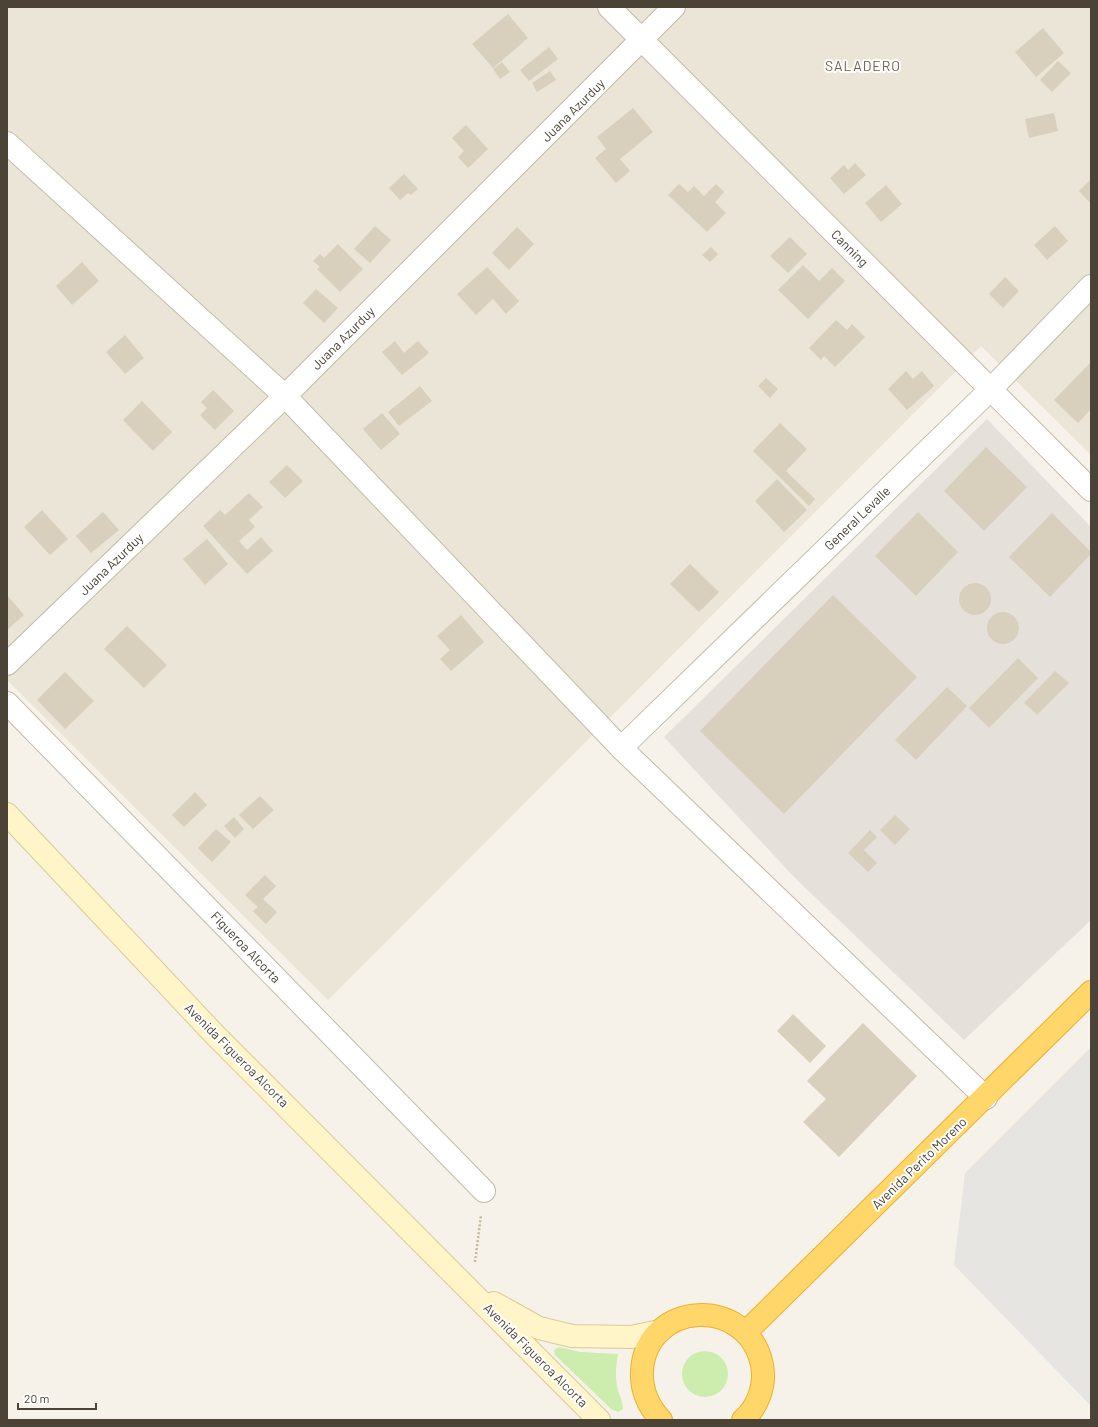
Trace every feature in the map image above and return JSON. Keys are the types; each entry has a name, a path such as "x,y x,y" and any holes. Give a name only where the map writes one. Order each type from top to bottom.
{"highway":[{"name":"Avenida Perito Moreno","path":"746,1332 986,1098 1091,992"},
{"path":"661,1420 649,1405 645,1396 641,1376 644,1356 654,1338 660,1331 678,1319 698,1314 709,1314 729,1320 746,1332 757,1348 763,1369 763,1380 758,1401 743,1420"}],"main road":[{"name":"Avenida Figueroa Alcorta","path":"7,814 215,1034 600,1420"},
{"name":"Avenida Figueroa Alcorta","path":"472,1291 539,1328 572,1336 631,1337 660,1331"}],"street":[{"name":"Canning","path":"609,7 1091,490"},
{"name":"Juana Azurduy","path":"7,664 285,396 642,41 674,7"},
{"path":"7,143 285,396 621,748 986,1098"},
{"name":"General Levalle","path":"621,748 991,389 1091,286"},
{"name":"Figueroa Alcorta","path":"7,703 484,1191"}],"path":[{"path":"472,1291 484,1191"}],"shaded area":[{"path":"10,7 1091,7 1091,455 981,346 328,1000 7,680 7,10"},
{"path":"987,419 1091,527 1091,920 964,1040 794,877 664,737"},
{"path":"1091,1047 1091,1406 954,1265 965,1173"}],"green space":[{"path":"559,1347 580,1352 618,1354 616,1383 623,1409 618,1412 611,1409 555,1355 554,1350"},
{"path":"705,1351 718,1355 724,1361 728,1374 724,1387 718,1393 705,1397 692,1393 686,1387 682,1374 686,1361 692,1355"}],"building":[{"path":"508,14 528,38 493,68 472,44"},
{"path":"1043,28 1064,53 1036,77 1015,52"},
{"path":"549,47 558,59 529,81 520,70"},
{"path":"1058,61 1071,73 1052,92 1040,80"},
{"path":"502,62 510,72 500,79 493,69"},
{"path":"550,71 556,80 537,92 532,83"},
{"path":"633,108 653,132 620,159 630,171 616,183 595,158 606,149 597,137"},
{"path":"1054,113 1058,131 1029,138 1025,119"},
{"path":"466,125 488,149 468,168 458,157 464,151 452,138"},
{"path":"855,163 866,175 844,194 830,178 844,165 848,170"},
{"path":"404,174 418,189 411,195 408,193 400,200 389,188"},
{"path":"1091,179 1091,204 1079,191"},
{"path":"679,184 688,192 694,186 704,196 716,184 724,192 715,202 726,213 707,232 668,195"},
{"path":"886,185 902,204 881,222 865,203"},
{"path":"375,226 391,240 370,263 354,249"},
{"path":"1055,226 1068,241 1047,260 1034,245"},
{"path":"517,227 534,244 509,270 492,253"},
{"path":"790,237 807,254 788,273 770,256"},
{"path":"338,244 363,269 340,292 317,269 320,267 313,261 320,254 324,258"},
{"path":"711,247 718,254 710,262 702,255"},
{"path":"82,262 99,281 72,305 56,286"},
{"path":"803,265 819,281 832,268 845,281 808,319 778,290"},
{"path":"487,267 519,301 506,314 493,299 476,315 457,294"},
{"path":"1005,277 1019,291 1003,308 989,294"},
{"path":"316,289 338,308 324,323 303,303"},
{"path":"836,320 847,330 852,324 865,337 835,367 824,356 821,360 809,348"},
{"path":"125,335 144,358 125,374 106,352"},
{"path":"395,341 404,353 418,341 429,353 402,375 382,352"},
{"path":"1091,362 1091,409 1078,423 1054,400"},
{"path":"906,371 913,379 922,371 934,386 907,410 888,389"},
{"path":"766,378 778,389 770,398 758,386"},
{"path":"420,386 432,401 399,426 388,412"},
{"path":"213,390 234,411 215,430 200,415 207,408 201,402"},
{"path":"142,401 172,432 153,451 123,420"},
{"path":"382,413 400,434 381,450 363,429"},
{"path":"780,423 807,449 786,471 815,499 809,506 753,451"},
{"path":"986,447 1027,487 984,531 944,491"},
{"path":"287,465 303,481 285,498 269,482"},
{"path":"777,479 807,510 784,532 755,501"},
{"path":"249,493 263,507 249,520 255,527 239,541 247,550 261,537 273,551 247,574 203,526 220,510 225,515"},
{"path":"42,510 68,539 50,555 24,527"},
{"path":"103,512 119,530 91,553 76,536"},
{"path":"918,512 958,552 916,596 875,556"},
{"path":"1052,513 1091,552 1091,554 1050,597 1009,557"},
{"path":"207,539 228,564 205,585 183,559"},
{"path":"690,564 719,592 699,612 670,584"},
{"path":"972,583 978,583 987,587 991,599 987,611 978,615 972,615 963,611 959,602 959,596 963,587"},
{"path":"7,595 24,615 7,630"},
{"path":"833,595 917,677 784,814 700,731"},
{"path":"1000,612 1006,612 1015,616 1019,628 1015,640 1006,644 1000,644 991,640 987,631 987,625 991,616"},
{"path":"461,615 484,642 451,671 440,659 450,650 437,636"},
{"path":"127,626 167,665 144,688 104,649"},
{"path":"1018,658 1038,678 989,728 969,708"},
{"path":"1055,671 1069,683 1037,715 1024,703"},
{"path":"65,672 94,701 65,729 37,700"},
{"path":"947,687 967,706 916,760 895,740"},
{"path":"195,792 207,805 184,827 172,815"},
{"path":"260,796 274,810 253,829 239,815"},
{"path":"895,815 910,829 895,845 880,830"},
{"path":"234,817 244,829 235,838 224,826"},
{"path":"216,829 231,842 212,862 198,848"},
{"path":"870,830 877,837 864,850 877,863 868,872 848,853"},
{"path":"265,875 276,886 263,899 277,912 266,924 253,911 258,907 245,895"},
{"path":"793,1014 826,1046 810,1063 777,1031"},
{"path":"863,1023 917,1076 839,1157 803,1122 826,1099 807,1081"}],"district":[{"name":"SALADERO","path":"863,65"}]}
